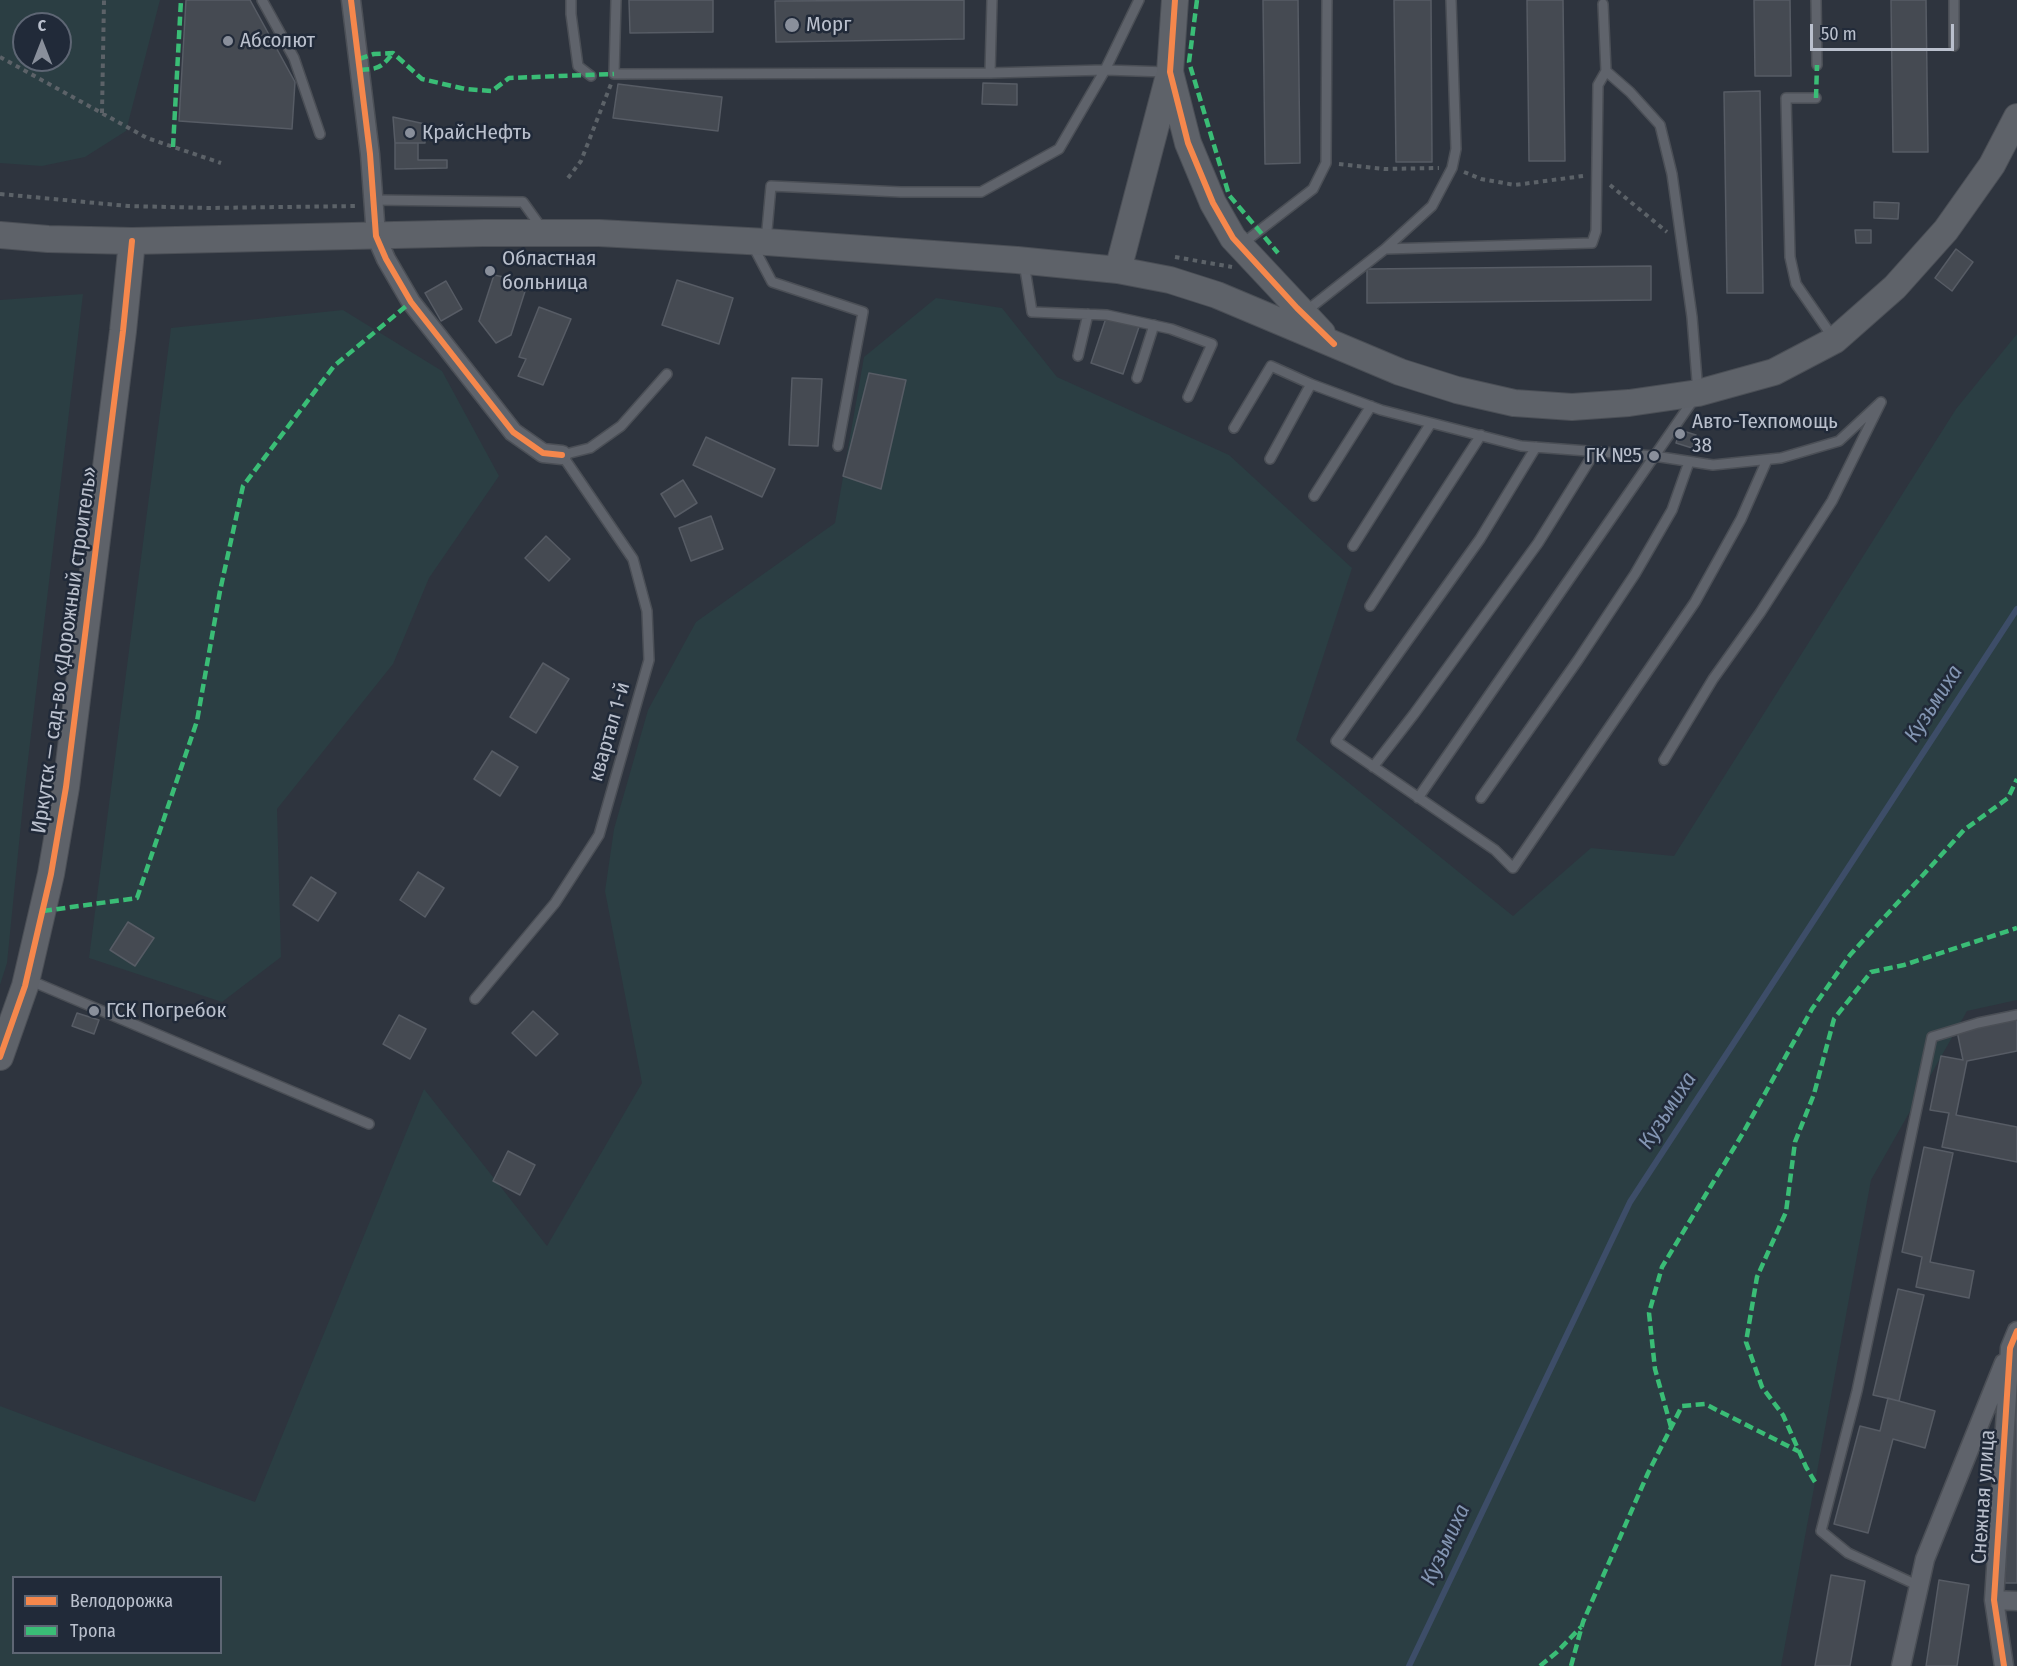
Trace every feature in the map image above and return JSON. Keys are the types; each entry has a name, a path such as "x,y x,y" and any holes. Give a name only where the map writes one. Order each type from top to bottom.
{"main road":[{"path":"1118,270 1170,72 1175,0"},
{"path":"1170,72 1192,153 1213,203 1233,238 1334,344"},
{"path":"0,235 48,239 132,241 483,232 599,233 758,242 1118,270 1170,280 1217,295 1400,372 1457,390 1515,403 1584,406 1629,403 1698,393 1774,372 1835,340 1894,287 1946,230 1992,165 2017,117"},
{"name":"Иркутск — сад-во «Дорожный строитель»","path":"0,1057 27,979 51,874 66,787 123,331 132,241"}],"street":[{"path":"351,0 370,154 368,203 376,236 386,259 411,302 513,432 543,453 562,455"},
{"name":"Снежная улица","path":"2004,1666 1994,1600 2013,1348 2017,1331"},
{"path":"1901,1666 1925,1559 2013,1348"},
{"path":"1994,1600 2017,1601"}],"lane":[{"path":"262,0 294,58 320,134"},
{"path":"571,0 578,66 591,76"},
{"path":"615,0 614,74 990,73 1105,70 1170,72"},
{"path":"990,73 992,0"},
{"path":"838,446 863,312 772,282 758,242 771,186 901,192 981,192 1059,149 1105,70 1139,0"},
{"path":"1240,245 1313,189 1326,163 1327,0"},
{"path":"1303,314 1385,249 1432,206 1452,168 1456,149 1451,0"},
{"path":"1816,0 1816,64"},
{"path":"1954,0 1954,46"},
{"path":"1385,249 1592,243 1596,231 1598,85 1606,71 1603,4"},
{"path":"1418,798 1698,393 1692,317 1682,244 1672,174 1660,125 1630,92 1606,71"},
{"path":"1816,98 1786,98 1790,257 1797,284 1835,340"},
{"path":"368,203 523,202 545,233"},
{"path":"1024,261 1032,312 1107,315 1171,329 1212,345 1188,397"},
{"path":"1078,356 1088,314"},
{"path":"1137,378 1154,325"},
{"path":"1234,428 1271,366 1311,384 1371,406 1521,446 1654,456 1713,465 1781,458 1839,441 1881,402 1832,501 1760,613 1713,679 1664,760"},
{"path":"562,455 590,448 621,426 667,374"},
{"path":"1270,459 1311,384"},
{"path":"1314,496 1371,406"},
{"path":"1353,546 1431,423"},
{"path":"1370,606 1481,435"},
{"path":"1536,447 1480,539 1336,741 1495,850 1514,868 1695,602 1741,519 1767,460"},
{"path":"1373,767 1538,543 1594,453"},
{"name":"квартал 1-й","path":"475,999 555,903 599,835 649,660 647,611 633,559 562,455"},
{"path":"1481,798 1635,574 1672,510 1689,462"},
{"path":"27,979 369,1124"},
{"path":"1919,1586 1848,1553 1821,1531 1857,1391 1932,1037 2017,1014"}],"path":[{"path":"102,114 104,0"},
{"path":"0,57 147,138 221,163"},
{"path":"568,178 581,161 614,74"},
{"path":"1346,165 1384,168 1452,168 1481,179 1515,185 1597,174 1682,244"},
{"path":"0,194 128,206 210,208 368,203"}],"green space":[{"path":"0,0 160,0 126,131 85,157 42,166 0,163"},
{"path":"83,294 24,794 7,963 0,985 0,300"},
{"path":"936,298 1002,308 1057,377 1229,455 1352,568 1296,740 1513,916 1591,848 1674,856 1956,409 2017,334 2017,1000 1967,1011 1871,1180 1781,1666 0,1666 0,1406 255,1502 424,1089 547,1246 642,1083 605,891 614,829 648,710 696,622 835,523 864,357"},
{"path":"343,310 442,371 499,476 429,578 393,664 277,809 281,957 222,1002 89,958 171,328"}],"building":[{"name":"Абсолют","path":"186,0 250,0 295,82 292,129 179,121"},
{"path":"629,0 713,0 713,32 630,33"},
{"path":"964,0 964,39 776,42 775,1"},
{"path":"1263,0 1298,0 1300,163 1265,164"},
{"path":"1394,0 1431,0 1432,162 1396,162"},
{"path":"1527,0 1563,0 1565,161 1529,161"},
{"path":"1754,0 1790,0 1791,76 1755,76"},
{"path":"1891,0 1926,0 1928,152 1893,152"},
{"path":"983,83 1017,84 1017,105 982,104"},
{"path":"618,84 722,97 718,131 613,118"},
{"path":"1760,91 1763,293 1727,293 1724,92"},
{"name":"КрайсНефть","path":"393,117 425,124 425,143 395,143"},
{"path":"395,143 418,143 418,160 447,160 447,168 395,169"},
{"path":"1874,202 1899,203 1898,219 1874,218"},
{"path":"1855,230 1871,230 1871,243 1856,243"},
{"path":"1956,249 1973,262 1952,291 1935,278"},
{"path":"1651,266 1651,300 1367,303 1367,269"},
{"path":"494,275 528,282 511,335 496,343 479,321"},
{"path":"677,280 733,298 719,344 662,325"},
{"path":"446,281 462,309 441,321 425,293"},
{"path":"539,307 571,319 543,385 518,376 526,359 519,357"},
{"path":"1107,315 1139,327 1123,374 1091,363"},
{"path":"869,373 906,380 881,489 843,476"},
{"path":"792,378 822,379 818,446 789,445"},
{"path":"1680,430 1696,435 1692,448 1676,443"},
{"path":"706,437 775,469 762,497 693,465"},
{"path":"683,480 697,503 675,517 661,494"},
{"path":"711,516 723,549 691,561 679,528"},
{"path":"546,536 570,559 549,581 525,558"},
{"path":"543,663 569,679 536,733 510,717"},
{"path":"492,751 518,767 500,796 474,779"},
{"path":"418,872 444,888 425,917 400,900"},
{"path":"311,877 336,893 318,921 293,905"},
{"path":"128,922 154,938 135,966 110,950"},
{"path":"533,1011 558,1034 536,1056 512,1033"},
{"path":"77,1013 99,1020 94,1034 72,1026"},
{"path":"399,1015 426,1029 410,1059 383,1044"},
{"path":"2017,1019 2017,1051 1967,1061 1956,1115 2017,1127 2017,1162 1942,1147 1949,1113 1930,1110 1941,1056 1963,1060 1957,1031"},
{"path":"1924,1147 1953,1153 1930,1262 1974,1271 1969,1298 1916,1287 1922,1257 1902,1252"},
{"path":"508,1151 535,1165 520,1195 493,1181"},
{"path":"1898,1289 1924,1295 1899,1401 1873,1395"},
{"path":"2011,1365 2017,1365 2017,1583 2005,1583"},
{"path":"1888,1398 1935,1411 1925,1448 1893,1439 1868,1533 1834,1524 1860,1426 1880,1431"},
{"path":"1831,1575 1865,1581 1850,1666 1815,1666"},
{"path":"1939,1580 1969,1585 1957,1666 1926,1666"}],"waterway":[{"name":"Кузьмиха","path":"1409,1666 1630,1202 2017,609"}],"marked path":[{"path":"173,147 181,0"},
{"path":"1197,0 1189,62 1229,195 1278,253"},
{"path":"359,59 374,54 393,53 422,79 465,89 492,91 509,78 614,74"},
{"path":"360,70 379,67 393,53"},
{"path":"1816,98 1817,65"},
{"path":"43,911 137,898 197,721 220,591 243,486 334,366 411,302"},
{"path":"1671,1427 1655,1369 1649,1313 1662,1267 1743,1133 1812,1009 1850,955 1964,830 2008,798 2017,779"},
{"path":"1815,1482 1783,1415 1762,1387 1746,1342 1757,1277 1786,1212 1795,1142 1814,1094 1834,1019 1871,972 1904,965 2017,928"},
{"path":"1571,1666 1583,1622 1648,1473 1682,1406 1705,1404 1798,1451"},
{"path":"1540,1666 1581,1627"}],"cycle path":[{"path":"351,0 370,154 376,236 386,259 411,302 513,432 543,453 562,455"},
{"path":"1175,0 1170,72 1188,143 1213,203 1233,238 1297,308 1334,344"},
{"path":"0,1057 25,986 51,874 66,787 123,331 132,241"},
{"path":"2004,1666 1994,1600 2010,1348 2017,1331"}],"place":[{"name":"Морг","path":"792,25"},
{"name":"Абсолют","path":"228,41"},
{"name":"КрайсНефть","path":"410,133"},
{"name":"Областная больница","path":"490,271"},
{"name":"Авто-Техпомощь 38","path":"1680,434"},
{"name":"ГК №5","path":"1654,456"},
{"name":"ГСК Погребок","path":"94,1011"}]}
